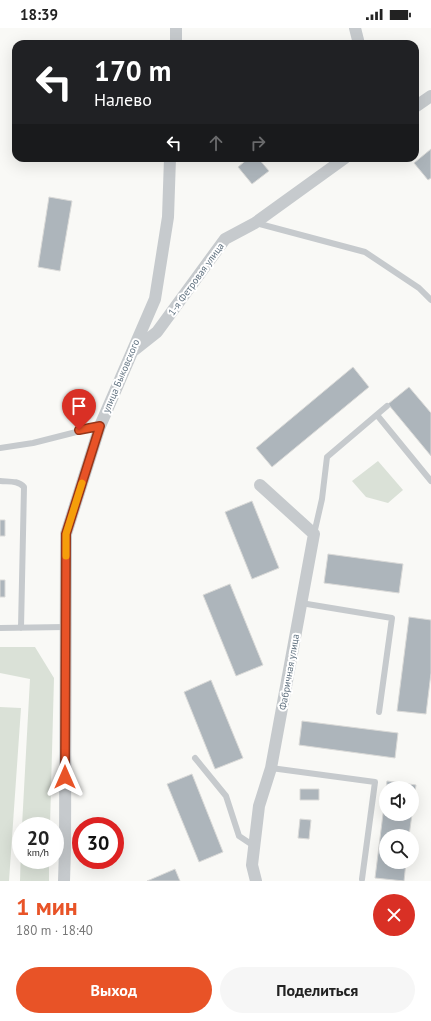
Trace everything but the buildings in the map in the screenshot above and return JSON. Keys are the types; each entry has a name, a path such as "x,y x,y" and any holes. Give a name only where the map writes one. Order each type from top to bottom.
{"street":[{"path":"176,28 176,40"},
{"path":"355,28 358,40"},
{"path":"419,104 431,96"},
{"name":"улица Быковского","path":"64,881 66,850 66,534 100,426 155,299 168,217 170,162"},
{"name":"1-я Фетровая улица","path":"132,352 157,332 225,239 255,223 339,162"},
{"path":"260,484 314,534"},
{"name":"Фабричная улица","path":"256,881 252,865 259,806 271,768 314,534"}],"lane":[{"path":"255,223 365,252 419,288 431,300"},
{"path":"314,534 322,499 327,457 387,406"},
{"path":"377,415 431,481"},
{"path":"0,448 32,443 100,426"},
{"path":"0,481 17,482 24,487 21,628"},
{"path":"301,603 392,618 379,712"},
{"path":"0,628 65,627"},
{"path":"195,758 226,796 239,836 254,846"},
{"path":"271,768 375,782 362,879"}],"shaded area":[{"path":"378,461 403,490 388,503 366,497 352,481"},
{"path":"0,647 35,647 54,678 50,817 22,817 30,679 0,673"},
{"path":"0,707 21,708 13,817 12,817 9,881 0,881"},
{"path":"20,869 49,869 49,881 20,881"}],"slow traffic":[{"path":"66,556 66,534 82,483"}],"route":[{"path":"65,777 66,534 100,426 79,430"}]}
